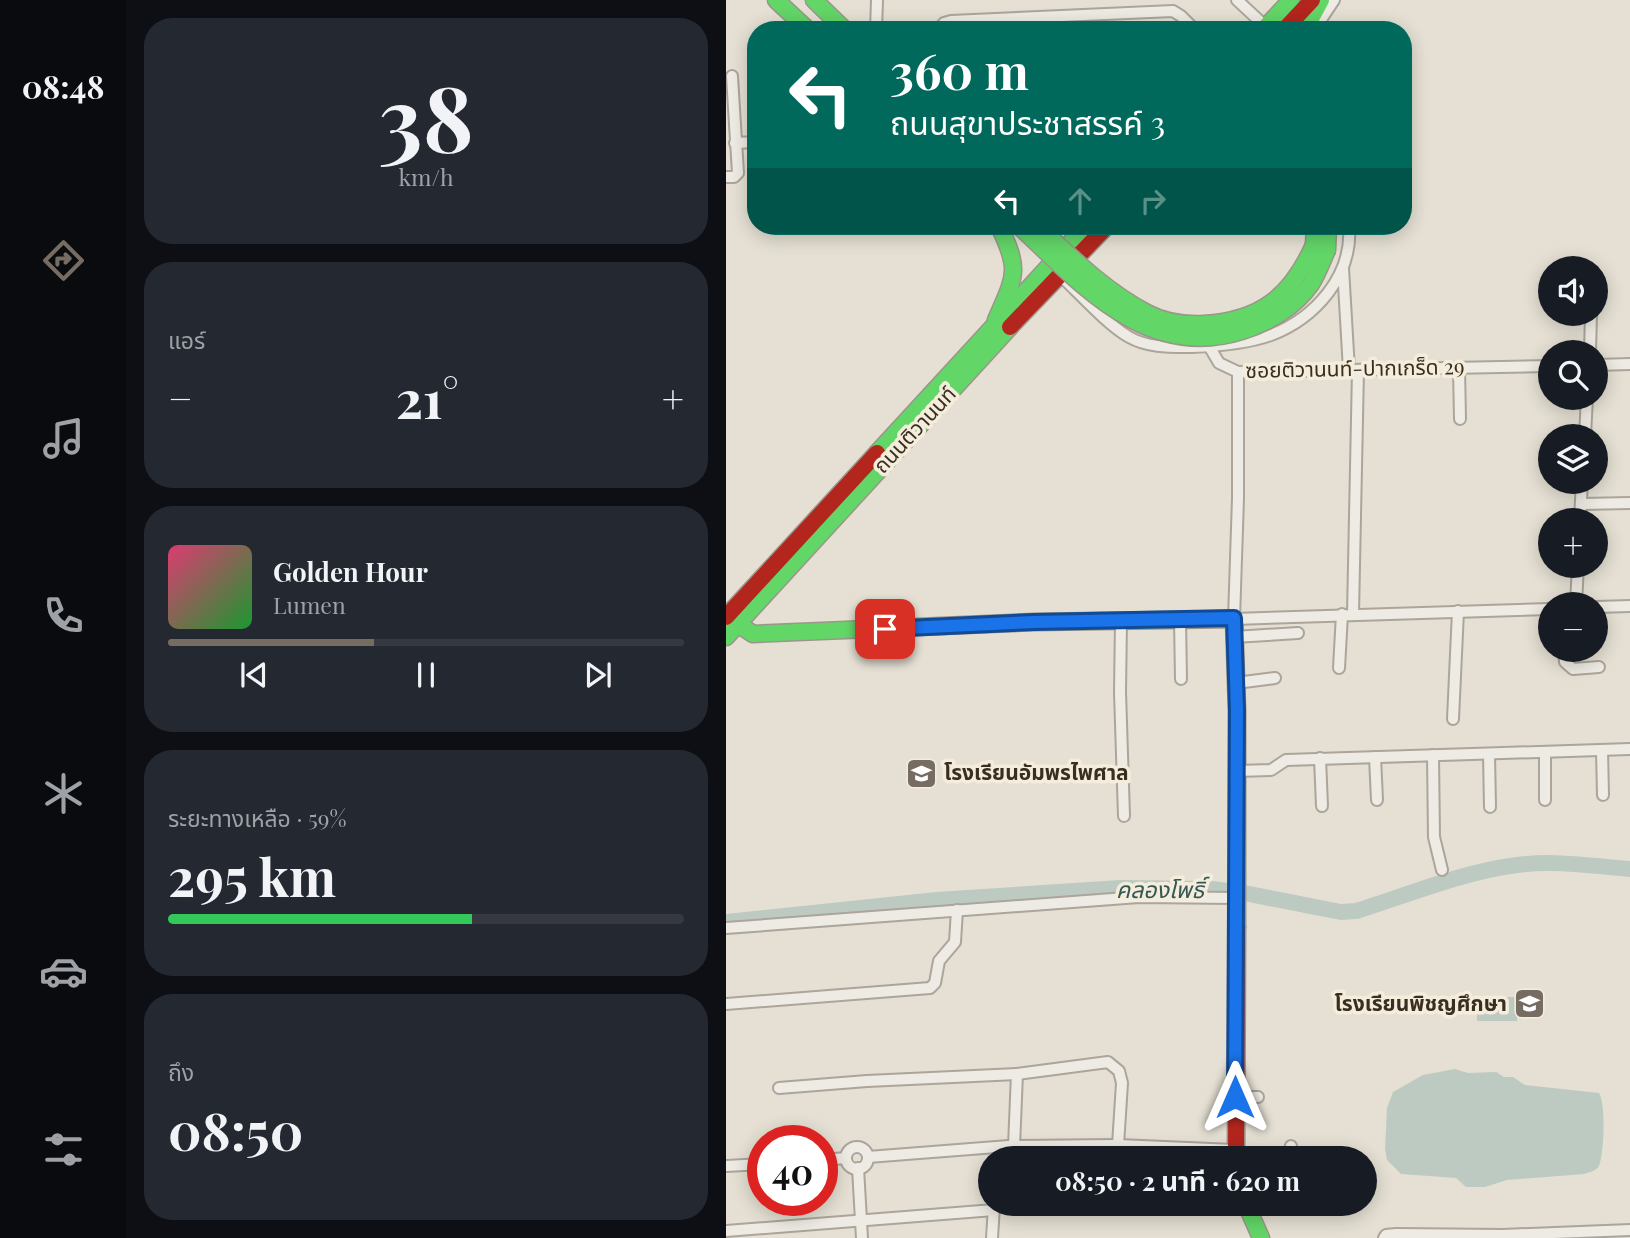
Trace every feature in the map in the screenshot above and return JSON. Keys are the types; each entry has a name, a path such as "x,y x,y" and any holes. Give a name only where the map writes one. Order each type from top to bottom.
{"main road":[{"path":"762,0 784,21"},
{"path":"776,0 798,21"},
{"path":"790,0 812,21"},
{"path":"814,0 836,21"},
{"path":"1272,21 1291,0"},
{"path":"1292,21 1312,0"},
{"path":"1310,21 1322,0"},
{"path":"994,326 1012,280 1013,254 1004,235"},
{"path":"1029,235 1093,294 1141,326 1171,336 1207,338 1247,330 1270,320 1298,299 1310,286 1325,235"},
{"path":"1048,235 1101,284 1147,314 1173,323 1223,323 1265,309 1283,296 1298,279 1320,247 1317,235"},
{"name":"ถนนติวานนท์","path":"726,637 730,615 1078,235"},
{"name":"ถนนติวานนท์","path":"730,615 1097,235"},
{"path":"730,615 753,634 1034,622 1234,618 1235,1146"},
{"path":"1252,1216 1262,1238"}],"street":[{"path":"876,21 877,0"},
{"path":"1130,0 1130,13"},
{"path":"1238,0 1258,21"},
{"path":"1320,21 1334,0"},
{"path":"951,21 1173,12 1186,21"},
{"path":"726,177 734,177 738,173 730,114 731,76"},
{"path":"735,143 747,142"},
{"name":"ซอยติวานนท์-ปากเกร็ด 29","path":"1348,235 1343,265 1325,299 1287,327 1270,335 1240,343 1209,346 1219,363 1238,372 1538,366"},
{"path":"1338,668 1348,614 1353,370 1343,265"},
{"path":"1059,274 1130,338 1153,346 1209,346"},
{"path":"1608,365 1630,364"},
{"path":"1459,368 1460,419"},
{"path":"1238,372 1234,618 1538,609"},
{"path":"1581,494 1581,508"},
{"path":"1581,504 1630,503"},
{"path":"1608,607 1630,606"},
{"path":"1453,719 1458,611"},
{"path":"1180,620 1181,679"},
{"path":"1121,621 1124,816"},
{"path":"1234,637 1298,633"},
{"path":"1566,662 1568,666 1581,670 1599,667"},
{"path":"1236,683 1275,678"},
{"path":"1236,771 1271,770 1284,760 1630,749"},
{"path":"1602,750 1603,795"},
{"path":"1545,752 1545,800"},
{"path":"1488,754 1490,807"},
{"path":"1433,755 1434,836 1442,870"},
{"path":"1375,757 1377,800"},
{"path":"1320,758 1322,806"},
{"path":"726,928 1139,897 1236,894"},
{"path":"726,1004 930,988 935,983 939,961 955,942 957,910"},
{"path":"779,1088 1017,1074 1108,1062 1119,1071 1122,1083 1119,1145"},
{"path":"1017,1074 1014,1146 1132,1146"},
{"path":"1235,1097 1258,1097"},
{"path":"857,1147 864,1150 868,1157 865,1165 858,1168 850,1166 846,1158 849,1150 857,1147"},
{"path":"868,1157 978,1154"},
{"path":"838,1159 846,1158"},
{"path":"726,1166 747,1165"},
{"path":"858,1168 862,1238"},
{"path":"726,1231 861,1222 978,1209"},
{"path":"993,1238 994,1216"},
{"path":"1384,1238 1386,1235 1396,1234 1502,1237 1622,1232"}],"shaded area":[{"path":"1477,997 1517,997 1517,1021 1477,1021"},
{"path":"1455,1069 1468,1073 1496,1072 1504,1077 1513,1077 1525,1085 1599,1093 1603,1107 1603,1129 1599,1166 1584,1174 1507,1180 1485,1187 1466,1187 1456,1178 1401,1174 1387,1160 1385,1149 1387,1108 1393,1092 1423,1075"}],"waterway":[{"name":"คลองโพธิ์","path":"726,922 937,900 1120,888 1212,889 1341,912 1356,911 1496,868 1559,863 1630,869"}],"traffic: fast":[{"path":"776,0 798,21"},
{"path":"814,0 836,21"},
{"path":"1271,21 1291,0"},
{"path":"1310,21 1321,0"},
{"path":"996,320 1008,293 1013,273 1013,264 1003,235"},
{"path":"1028,235 1067,272 1119,312 1146,327 1176,336 1208,338 1262,324 1289,307 1311,284 1327,250"},
{"path":"1048,235 1117,295 1160,319 1189,324 1224,322 1258,311 1284,292 1314,245"},
{"path":"877,453 1078,235"},
{"path":"1314,245 1315,235"},
{"path":"1327,250 1328,235"},
{"path":"726,637 1010,327"},
{"path":"738,624 753,634 1034,622 1234,619 1237,711 1237,927"},
{"path":"1251,1216 1261,1238"}],"traffic: jam":[{"path":"1292,21 1312,0"},
{"path":"1010,327 1098,235"},
{"path":"726,617 877,453"},
{"path":"1236,1146 1237,927"}],"place":[{"name":"โรงเรียนอัมพรไพศาล","path":"921,773"},
{"name":"โรงเรียนพิชญศึกษา","path":"1530,1004"}],"route":[{"path":"885,629 1034,622 1234,618 1237,710 1235,1097"}]}
